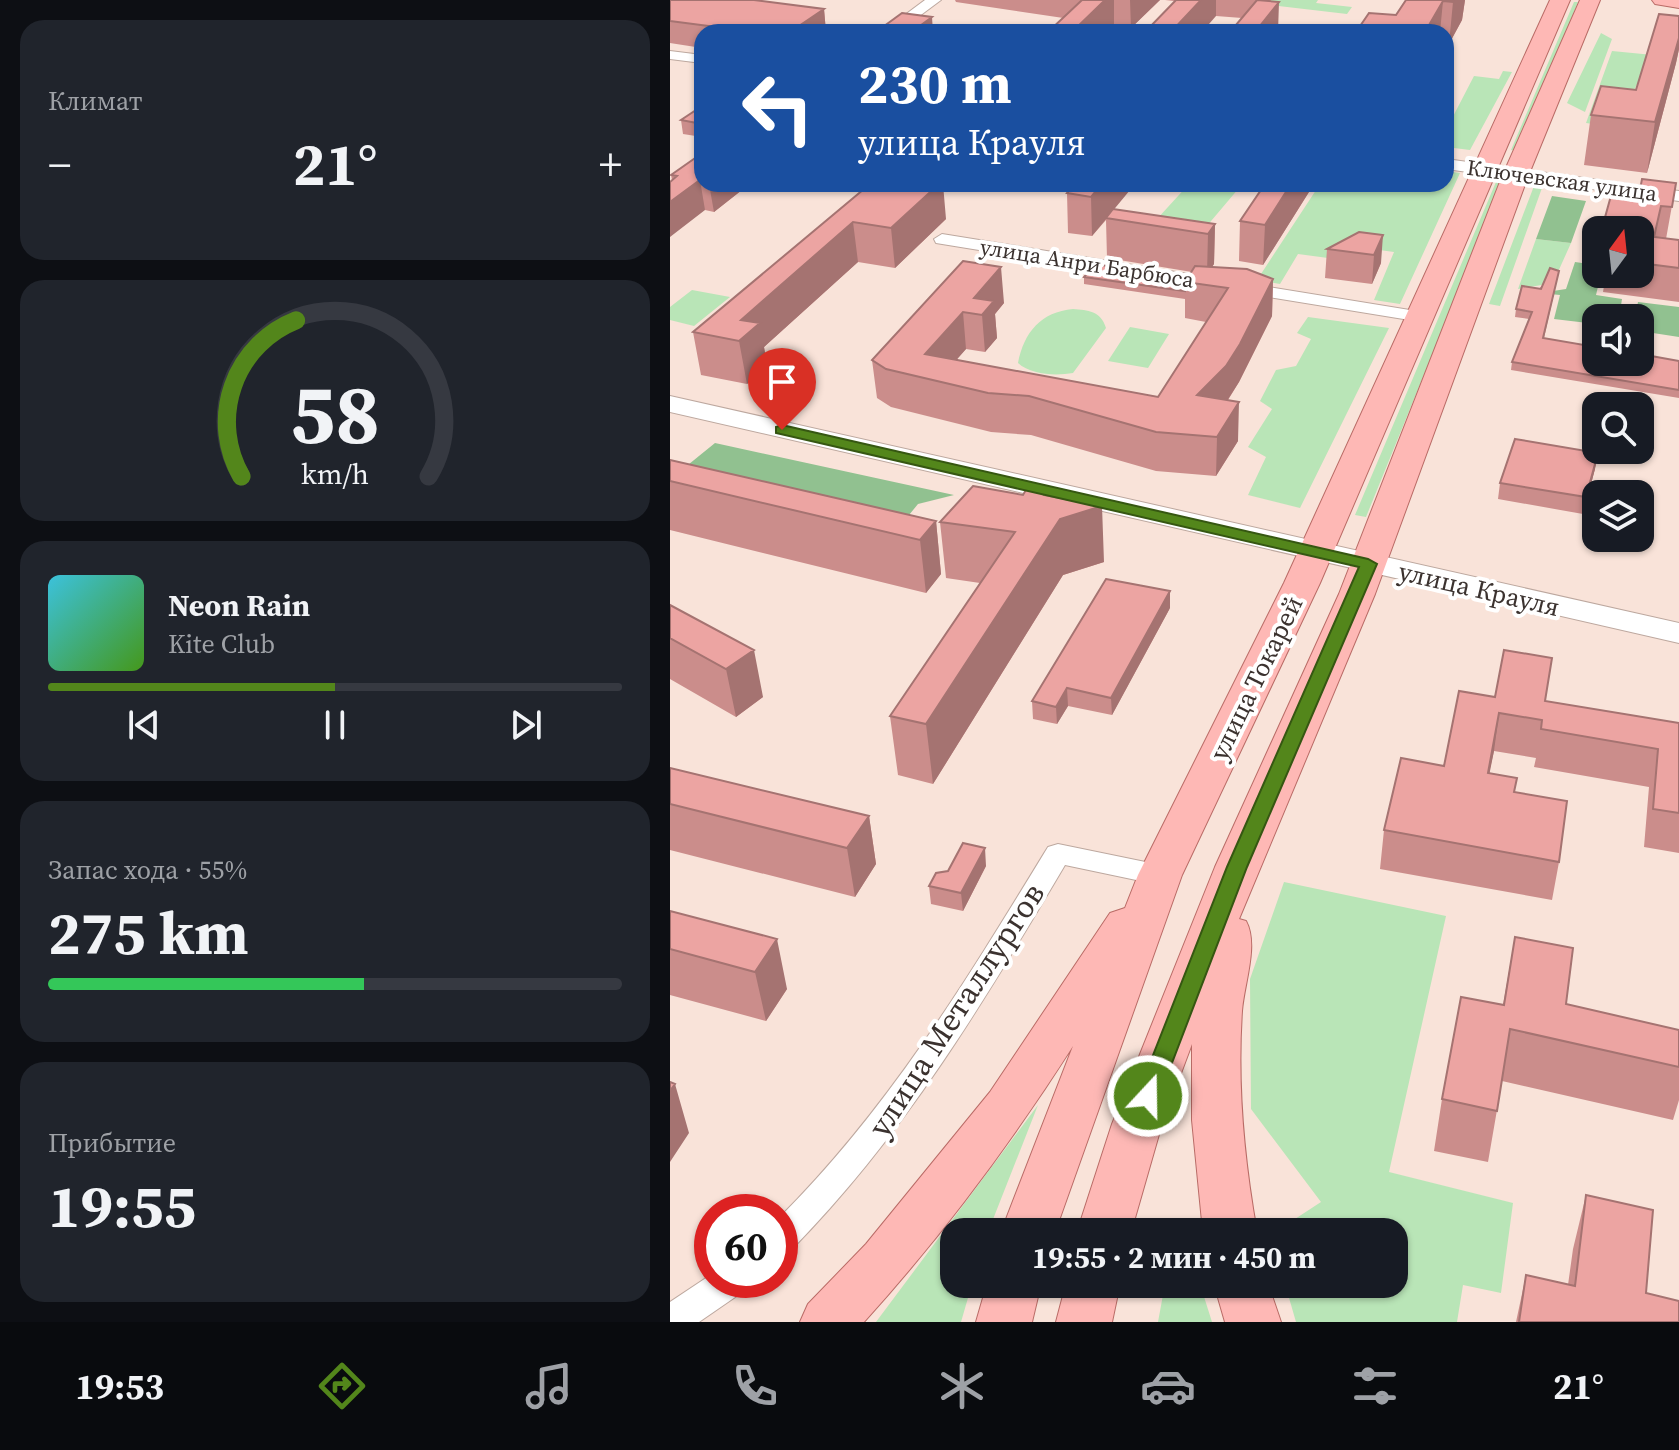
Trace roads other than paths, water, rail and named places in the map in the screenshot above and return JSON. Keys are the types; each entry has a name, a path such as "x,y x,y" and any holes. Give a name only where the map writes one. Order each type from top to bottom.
{"main road":[{"name":"улица Токарей","path":"1033,1218 1156,886 1315,552 1422,317 1560,0"},
{"path":"1108,1218 1137,1124 1237,867 1368,564 1516,174 1590,0"},
{"path":"1662,0 1679,2"},
{"name":"улица Крауля","path":"670,404 1679,633"},
{"path":"1228,1218 1212,1087 1222,970 1238,892 1237,867"},
{"path":"828,1322 885,1261 1008,1106 1120,931 1156,886"},
{"path":"1004,1322 1010,1298"},
{"path":"1084,1322 1090,1298"},
{"path":"1245,1298 1253,1322"}],"street":[{"path":"900,24 934,0"},
{"path":"670,55 694,58"},
{"name":"Ключевская улица","path":"1454,165 1679,196"},
{"name":"улица Анри Барбюса","path":"942,239 1422,317"},
{"name":"улица Металлургов","path":"798,1221 835,1184 883,1125 965,1008 1058,854 1110,862 1156,886"},
{"path":"670,1322 705,1298"}]}
